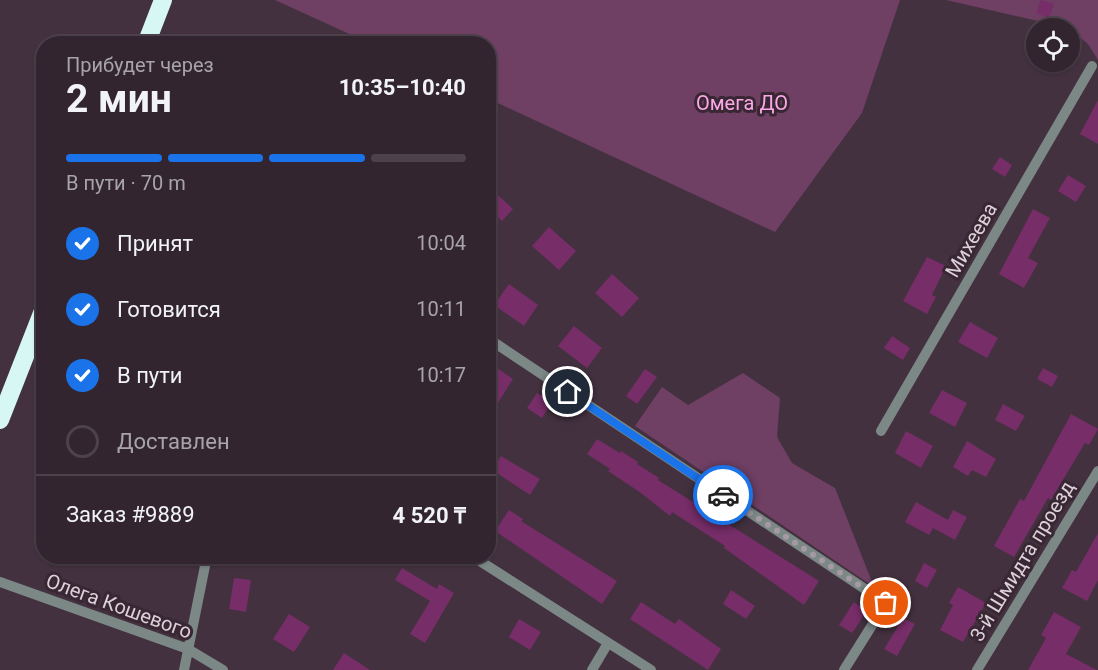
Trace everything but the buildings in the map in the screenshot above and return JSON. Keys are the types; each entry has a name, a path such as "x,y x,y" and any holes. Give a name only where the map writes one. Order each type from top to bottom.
{"highway":[{"path":"149,36 163,0"},
{"path":"0,420 36,328"}],"street":[{"name":"Михеева","path":"881,431 1092,66"},
{"path":"496,344 886,603 844,670"},
{"name":"3-й Шмидта проезд","path":"977,670 1098,471"},
{"path":"184,670 205,564"},
{"path":"485,564 651,670"},
{"name":"Олега Кошевого","path":"0,582 188,649 223,670"},
{"path":"592,670 608,643"}],"green space":[{"name":"Омега ДО","path":"275,0 900,0 862,113 775,232 496,102 496,36 354,36"},
{"path":"946,0 1098,0 1098,60 1088,44 1080,37 1080,18 1026,18"},
{"path":"743,373 780,398 777,437 792,463 835,488 874,587 635,426 662,387 688,405"}],"way so far":[{"path":"723,495 886,603"}],"route":[{"path":"568,392 723,495"}]}
